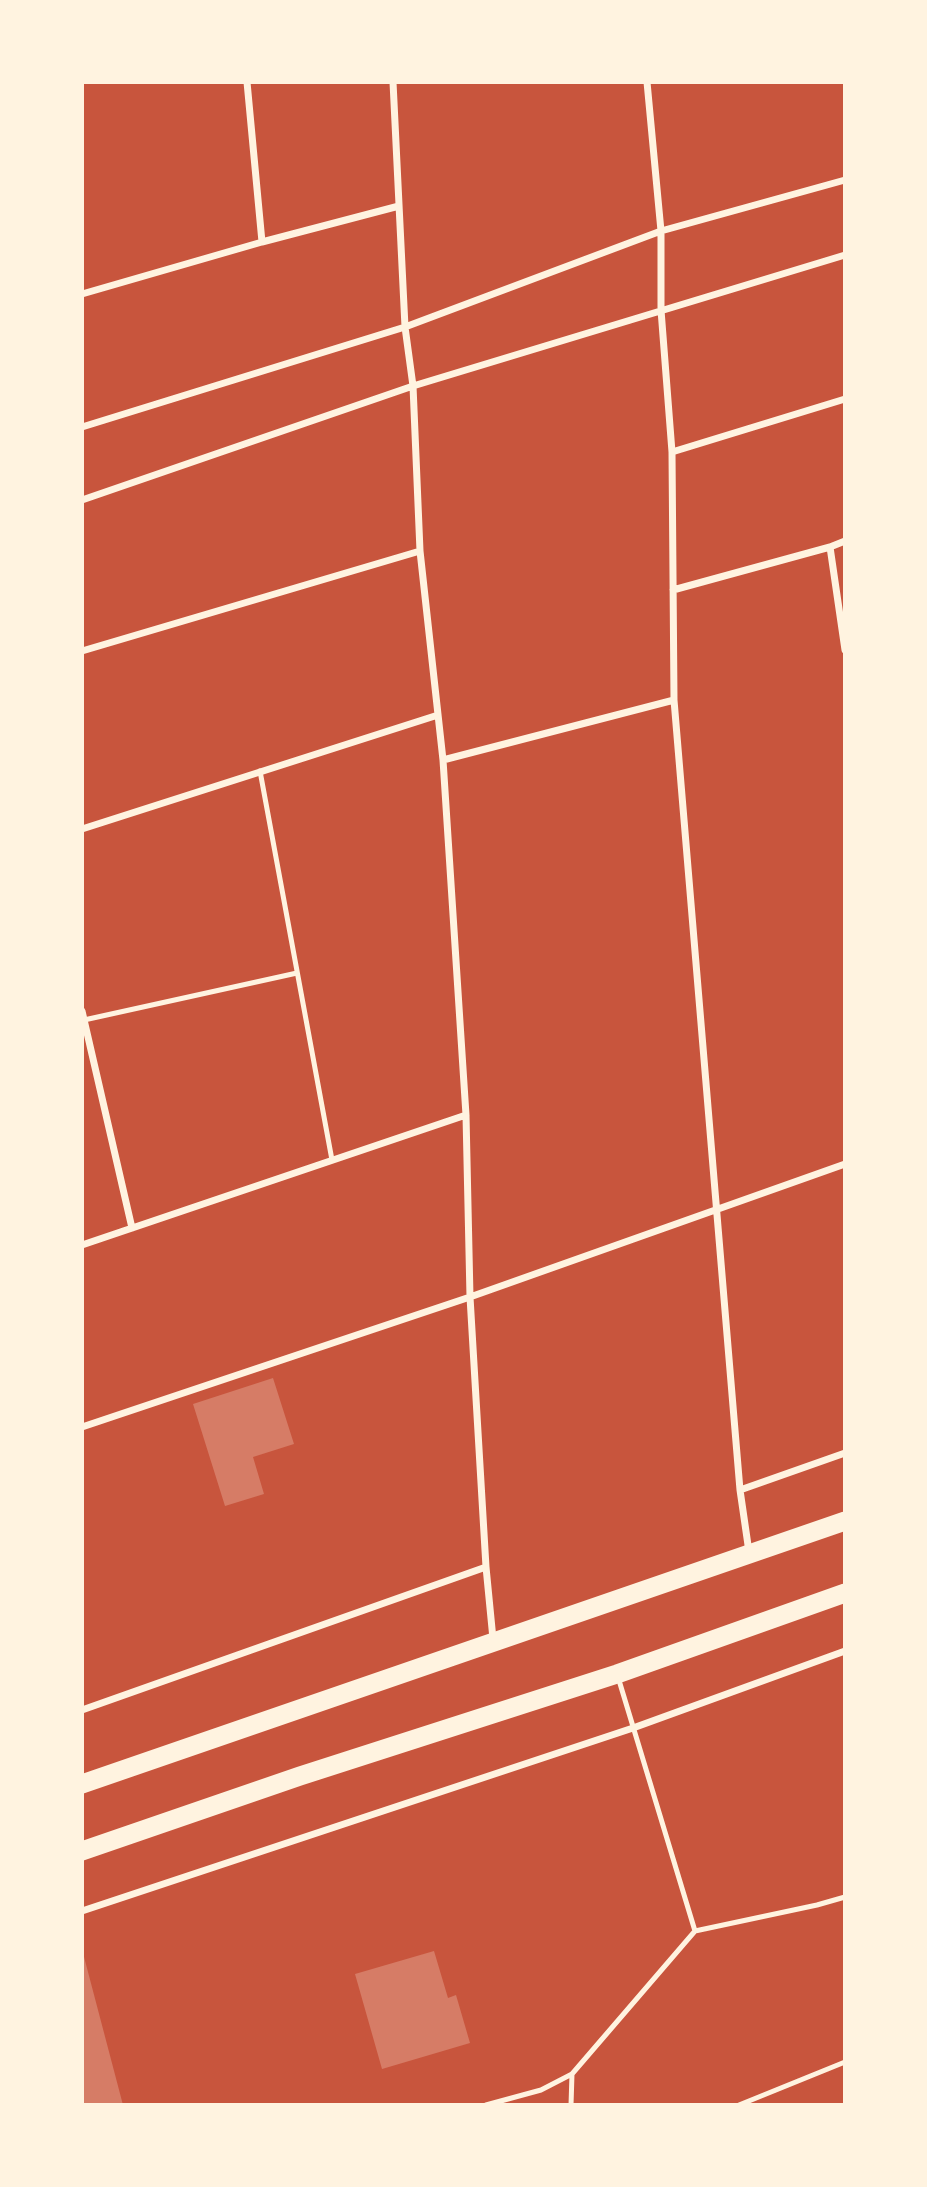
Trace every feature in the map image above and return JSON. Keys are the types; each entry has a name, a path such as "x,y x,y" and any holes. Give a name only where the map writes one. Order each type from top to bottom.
{"highway":[{"path":"82,1784 845,1521"},
{"path":"82,1851 300,1776 617,1674 845,1593"}],"street":[{"path":"247,82 262,242"},
{"path":"393,82 405,327 413,386 420,551 443,760 466,1115 470,1297 493,1643"},
{"path":"647,82 661,231 661,310 671,452 674,700 740,1490 749,1555"},
{"path":"82,426 405,327 661,231 845,180"},
{"path":"82,294 262,242 400,206"},
{"path":"82,500 413,386 845,255"},
{"path":"671,452 845,400"},
{"path":"673,590 845,541"},
{"path":"830,547 845,650"},
{"path":"82,651 420,551"},
{"path":"443,760 674,700"},
{"path":"82,829 438,715"},
{"path":"83,1016 132,1228"},
{"path":"82,1245 466,1115"},
{"path":"82,1427 470,1297 845,1164"},
{"path":"740,1490 845,1453"},
{"path":"82,1710 486,1567"},
{"path":"82,1911 633,1728 845,1651"}],"lane":[{"path":"260,771 332,1160"},
{"path":"83,1016 297,972"},
{"path":"617,1674 695,1931"},
{"path":"486,2105 541,2090 572,2074 695,1931 845,1897"},
{"path":"739,2105 845,2062"},
{"path":"571,2105 572,2074"}],"building":[{"path":"273,1378 294,1444 253,1457 264,1494 225,1506 193,1404"},
{"path":"434,1951 448,1998 456,1995 470,2043 382,2069 355,1974"},
{"path":"83,1953 123,2105 82,2105"}]}
